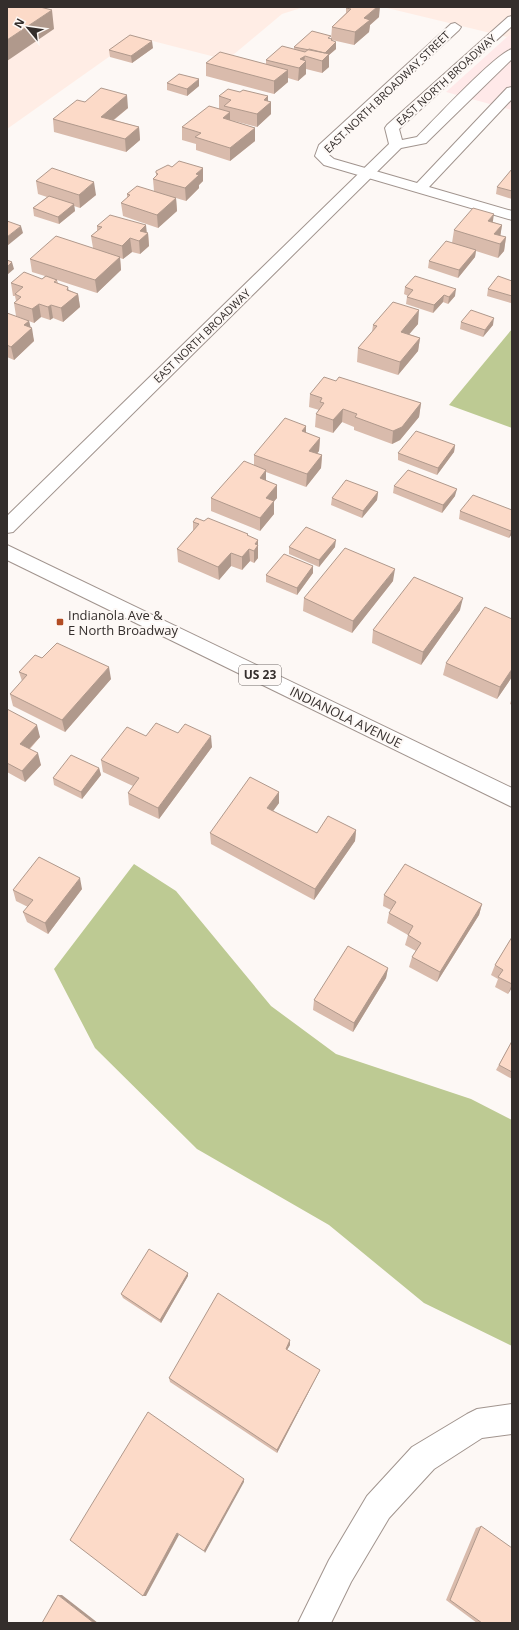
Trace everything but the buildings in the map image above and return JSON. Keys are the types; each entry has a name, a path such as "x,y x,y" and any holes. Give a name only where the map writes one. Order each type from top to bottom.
{"main road":[{"name":"EAST NORTH BROADWAY","path":"396,145 392,128 512,20"},
{"name":"EAST NORTH BROADWAY STREET","path":"368,173 329,162 324,159 321,152 455,27"},
{"name":"EAST NORTH BROADWAY","path":"7,527 396,145 421,140 495,66 512,53"},
{"path":"420,188 512,91"},
{"path":"368,173 512,216"},
{"name":"INDIANOLA AVENUE","path":"7,552 512,798"},
{"path":"314,1623 340,1570 378,1507 423,1458 477,1424 512,1419"}],"shaded area":[{"path":"7,7 304,7 282,14 227,60 137,37 7,129"},
{"path":"383,7 512,7 512,33 507,37"},
{"path":"512,33 512,110 446,92 507,37"}],"green space":[{"path":"512,329 512,428 449,405"},
{"path":"134,864 176,891 271,1006 336,1054 471,1099 512,1120 512,1346 424,1303 329,1225 197,1149 95,1048 54,969"}],"place":[{"name":"Indianola Ave & E North Broadway","path":"60,622"}]}
